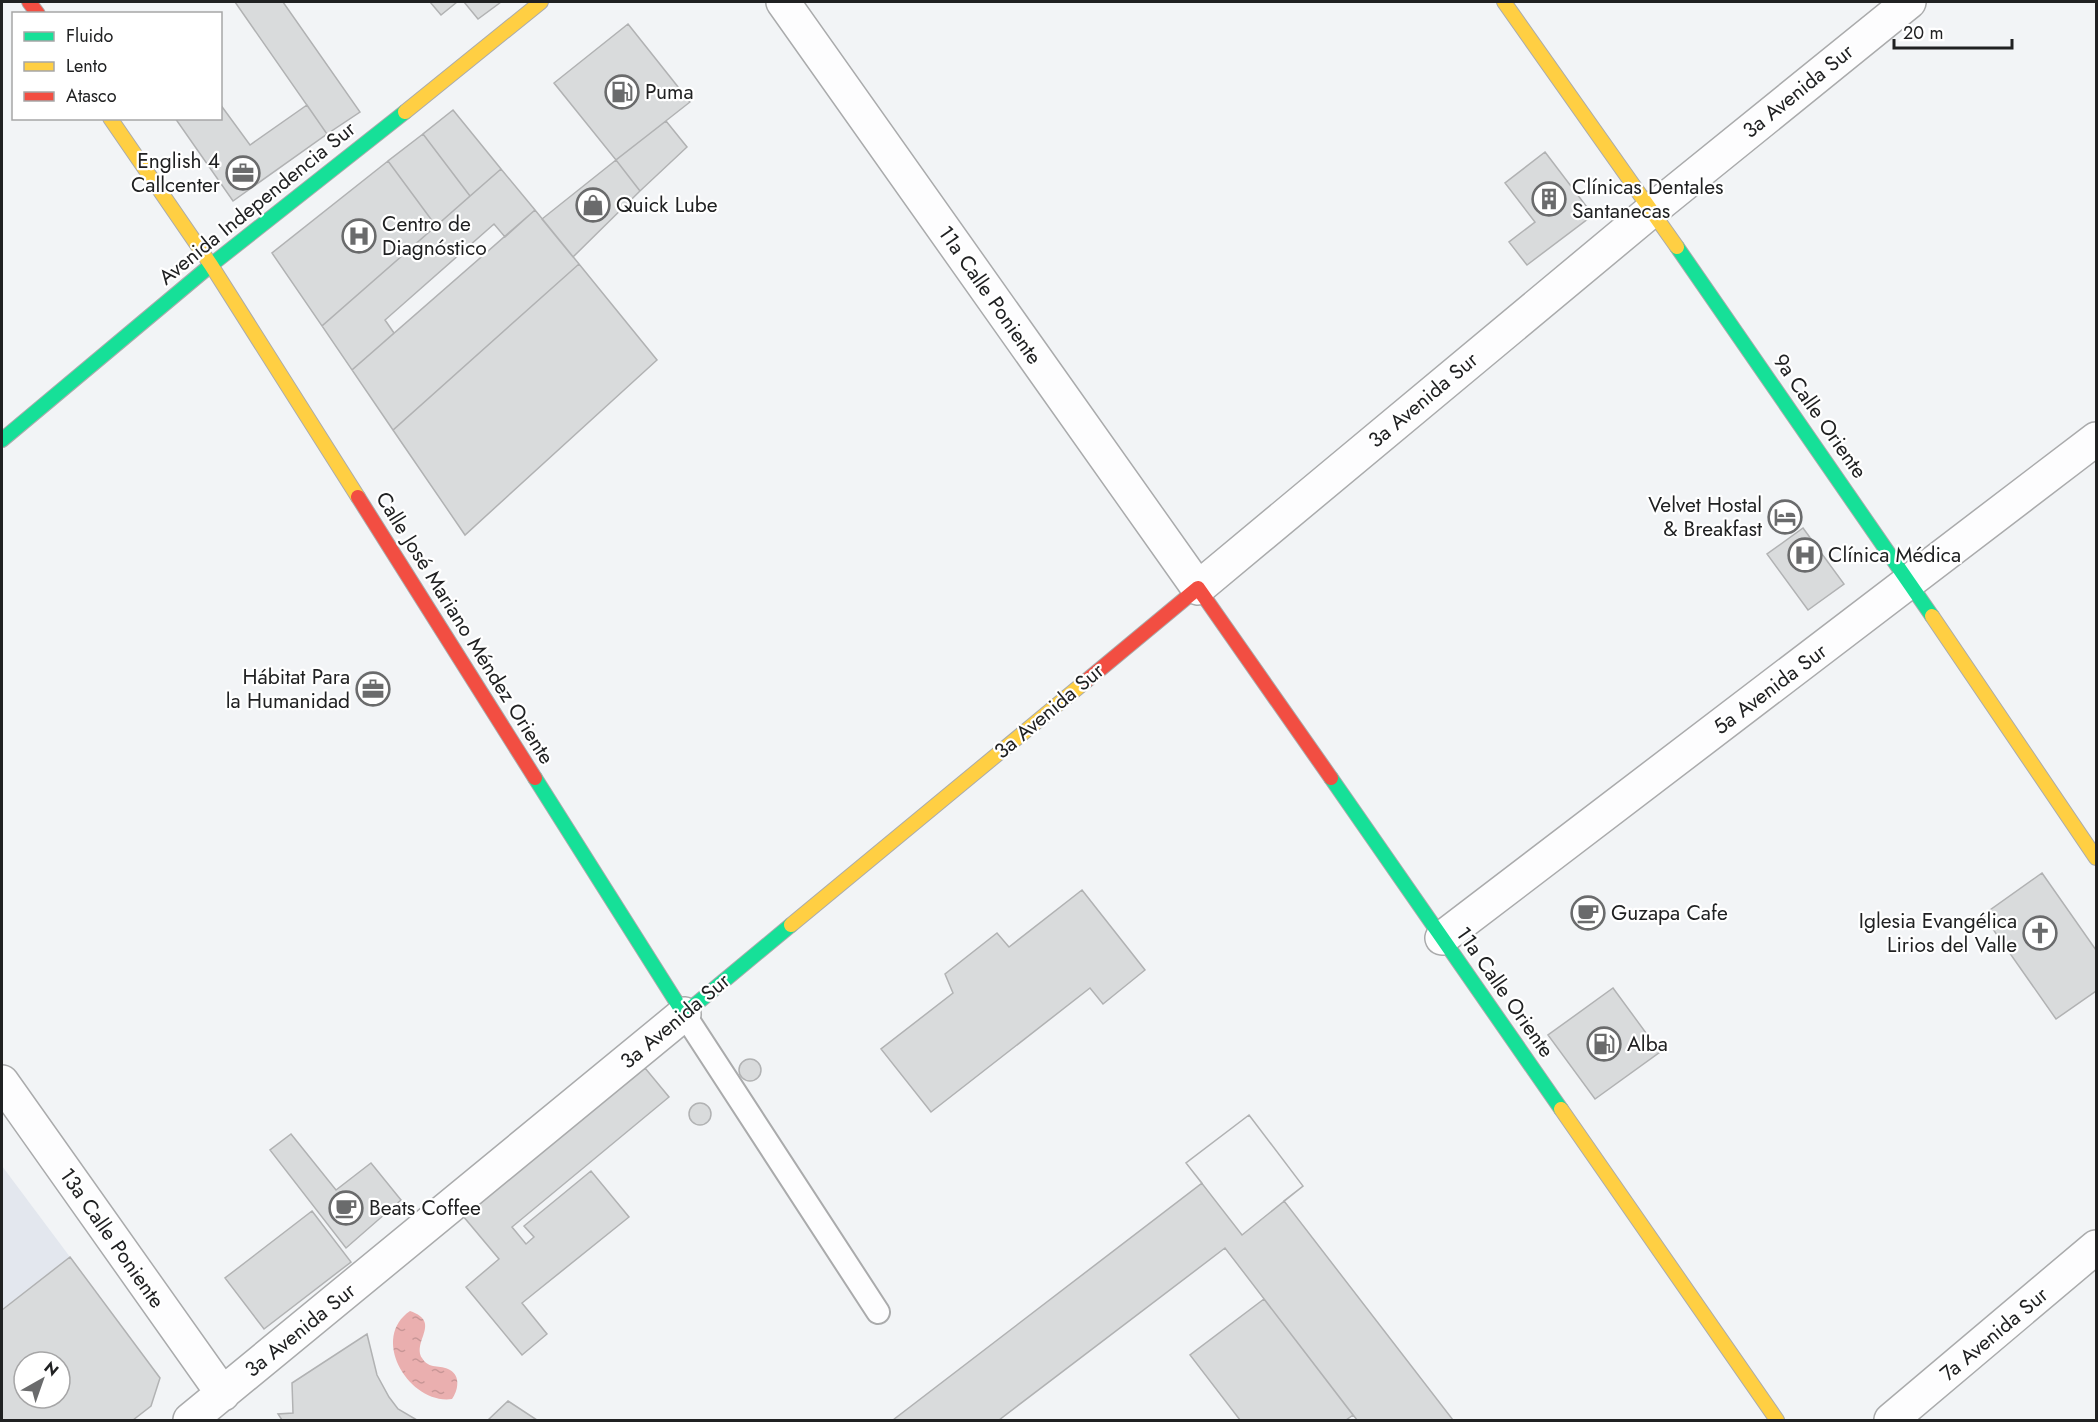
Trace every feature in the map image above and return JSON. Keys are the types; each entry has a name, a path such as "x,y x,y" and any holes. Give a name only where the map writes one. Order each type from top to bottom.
{"main road":[{"name":"Avenida Independencia Sur","path":"2,440 211,265 415,105 541,2"},
{"name":"9a Calle Oriente","path":"1503,2 1652,210 2097,858"},
{"name":"Calle José Mariano Méndez Oriente","path":"111,120 211,265 684,1014"},
{"name":"11a Calle Oriente","path":"1198,588 1777,1420"},
{"name":"3a Avenida Sur","path":"684,1014 1198,588"}],"street":[{"name":"11a Calle Poniente","path":"783,2 1198,588"},
{"name":"3a Avenida Sur","path":"1198,588 1652,210 1909,2"},
{"name":"5a Avenida Sur","path":"1442,938 2097,439"},
{"name":"3a Avenida Sur","path":"190,1420 684,1014"},
{"name":"13a Calle Poniente","path":"2,1082 223,1394"},
{"name":"7a Avenida Sur","path":"1891,1420 2097,1247"}],"lane":[{"path":"684,1014 878,1312"}],"shaded area":[{"path":"2,1166 70,1257 2,1310"}],"water":[{"path":"410,1311 419,1315 424,1321 424,1332 420,1345 422,1358 428,1364 450,1370 456,1376 457,1388 452,1399 436,1398 422,1392 409,1381 400,1368 394,1353 393,1337 398,1323"}],"building":[{"path":"235,2 283,2 360,112 327,134"},
{"path":"430,2 457,2 441,15"},
{"path":"464,2 501,2 478,19"},
{"name":"Puma","path":"628,24 690,102 616,160 554,83"},
{"name":"English 4 Callcenter","path":"307,105 327,134 233,201 176,120 222,120 222,107 250,145"},
{"path":"453,110 501,169 470,196 423,134"},
{"path":"666,121 687,147 640,191 616,160"},
{"path":"423,134 470,196 436,226 388,161"},
{"name":"Clínicas Dentales Santanecas","path":"1545,152 1593,215 1527,265 1509,242 1535,222 1505,183"},
{"name":"Quick Lube","path":"616,160 640,191 573,257 542,219"},
{"name":"Centro de Diagnóstico","path":"388,161 436,226 322,326 272,253"},
{"path":"501,169 535,210 505,237 494,224 385,320 394,333 352,370 322,326"},
{"path":"535,210 579,264 393,430 352,370"},
{"path":"579,264 657,360 465,535 393,430"},
{"path":"1803,528 1844,584 1808,610 1767,554"},
{"name":"Iglesia Evangélica Lirios del Valle","path":"2042,873 2096,950 2096,991 2056,1019 1983,915"},
{"path":"1082,890 1145,970 1103,1004 1090,988 931,1112 881,1049 953,993 945,974 997,933 1009,947"},
{"name":"Alba","path":"1613,988 1660,1052 1595,1099 1548,1035"},
{"path":"750,1059 758,1062 761,1070 758,1078 750,1081 742,1078 739,1070 742,1062"},
{"path":"645,1068 669,1097 512,1227 526,1244 534,1237 524,1226 591,1171 629,1217 522,1303 547,1334 522,1355 466,1287 499,1259 463,1216"},
{"path":"700,1103 708,1106 711,1114 708,1122 700,1125 692,1122 689,1114 692,1106"},
{"path":"1249,1115 1303,1186 1284,1201 1453,1420 1357,1420 1225,1248 999,1420 893,1420 1202,1183 1186,1163"},
{"path":"1249,1115 1303,1186 1242,1235 1186,1163"},
{"path":"291,1134 336,1190 371,1163 401,1200 346,1248 270,1150"},
{"path":"312,1211 351,1262 264,1329 225,1278"},
{"path":"70,1257 160,1378 151,1406 133,1420 2,1420 2,1310"},
{"path":"1264,1299 1353,1415 1346,1420 1240,1420 1190,1355"},
{"path":"367,1334 377,1375 389,1397 398,1409 417,1420 282,1420 278,1414 293,1413 292,1383"},
{"path":"508,1401 537,1420 488,1420"}],"traffic: fast":[{"path":"2,440 211,265 405,112"},
{"path":"1677,247 1932,616"},
{"path":"535,778 684,1014 791,925"},
{"path":"1331,778 1561,1109"}],"traffic: slow":[{"path":"405,112 541,2"},
{"path":"1504,2 1677,247"},
{"path":"111,120 211,265 358,497"},
{"path":"1932,616 2096,858"},
{"path":"791,925 1086,681"},
{"path":"1561,1109 1777,1420"}],"traffic: jam":[{"path":"29,2 36,12"},
{"path":"358,497 535,778"},
{"path":"1086,681 1198,588 1331,778"}],"place":[{"name":"Puma","path":"622,92"},
{"name":"English 4 Callcenter","path":"243,173"},
{"name":"Clínicas Dentales Santanecas","path":"1549,199"},
{"name":"Quick Lube","path":"593,205"},
{"name":"Centro de Diagnóstico","path":"359,236"},
{"name":"Velvet Hostal & Breakfast","path":"1785,517"},
{"name":"Clínica Médica","path":"1805,555"},
{"name":"Hábitat Para la Humanidad","path":"373,689"},
{"name":"Guzapa Cafe","path":"1588,913"},
{"name":"Iglesia Evangélica Lirios del Valle","path":"2040,933"},
{"name":"Alba","path":"1604,1044"},
{"name":"Beats Coffee","path":"346,1208"}]}
